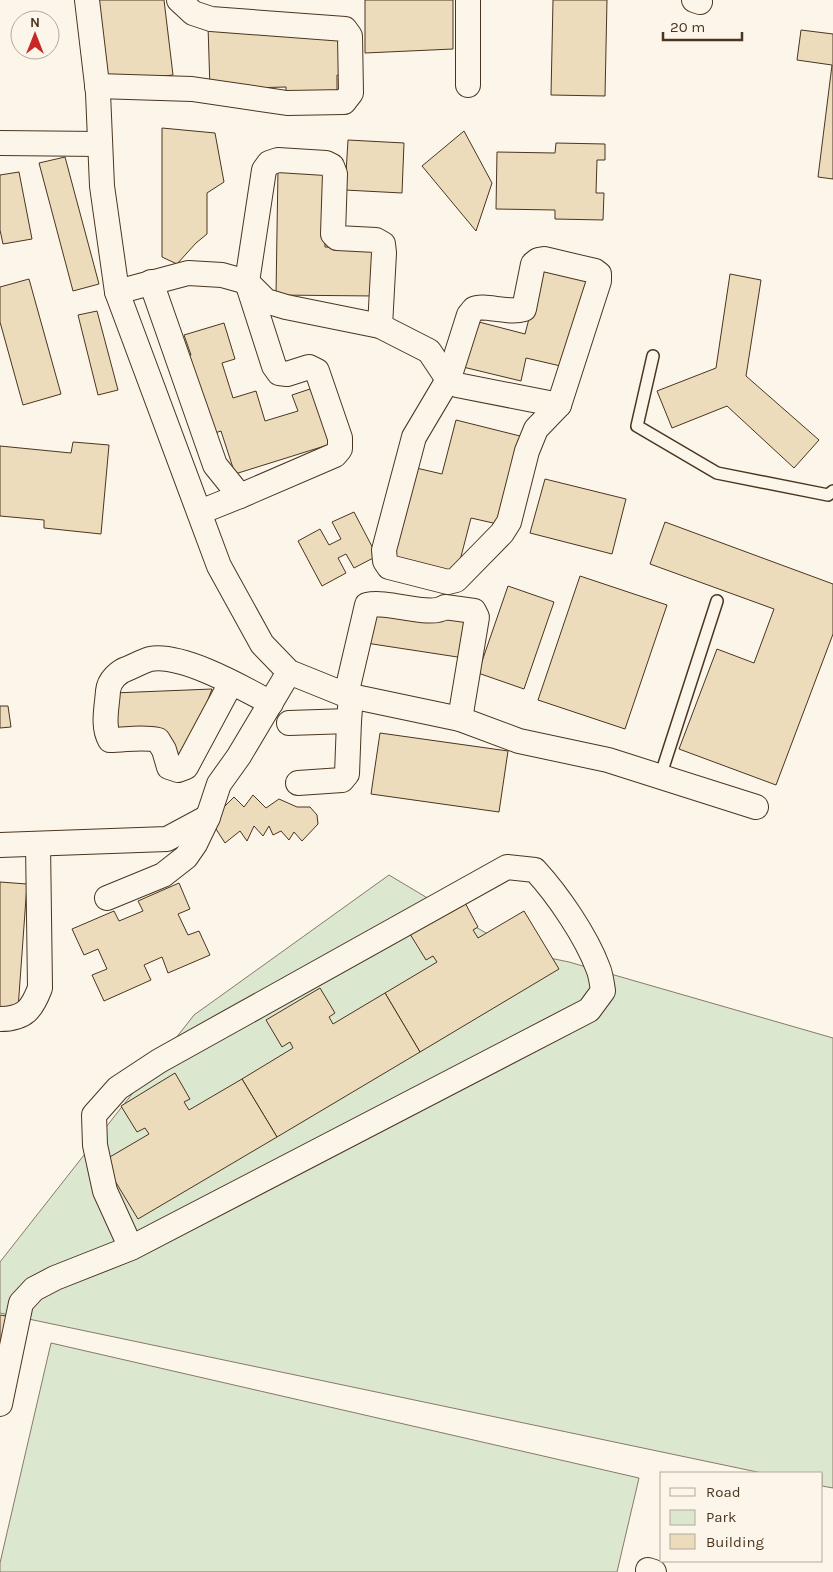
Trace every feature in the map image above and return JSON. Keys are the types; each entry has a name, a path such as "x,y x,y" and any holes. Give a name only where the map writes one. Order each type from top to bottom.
{"street":[{"path":"87,0 97,86 102,186 117,292 220,566 262,644 289,672 349,695 460,719 519,741 608,760 756,807"},
{"path":"97,86 192,90 287,102 344,102 351,93 350,36 345,30 211,19 193,13 179,0"},
{"path":"468,0 468,85"},
{"path":"0,143 100,144"},
{"path":"200,512 335,456 340,449 340,438 317,371 309,367 287,374 279,373 274,366 247,282 264,170 269,163 278,160 326,163 332,166 335,174 333,234 336,238 376,240 383,244 380,326"},
{"path":"544,259 595,271 599,274 599,281 559,405 536,429 527,451 510,522 502,533 456,580 448,582 389,567 384,561 384,550 414,437 449,378 468,315 475,309 482,308 514,312 524,309 534,264 538,260 544,259"},
{"path":"117,292 188,273 222,275 247,282 266,300 286,308 380,326 429,351 444,374 456,385 559,405"},
{"path":"149,283 214,466 240,496"},
{"path":"298,783 342,780 347,774 349,695 367,605 376,603 431,611 441,610 445,607 474,611 477,617 460,719"},
{"path":"231,683 186,767 178,770 169,767 164,750 158,740 148,737 110,740 105,731 108,686 119,671 151,659 181,662 231,683 271,703"},
{"path":"106,898 163,875 186,857 195,844 208,817 220,784 289,672"},
{"path":"289,723 348,721"},
{"path":"0,845 166,839 208,817"},
{"path":"0,1019 10,1019 21,1015 33,1006 40,988 38,844"},
{"path":"0,1404 10,1300 55,1278 130,1248 588,1010 603,991 599,969 584,939 551,887 535,870 507,867 160,1061 118,1088 94,1115 94,1145 105,1191 130,1248"}],"lane":[{"path":"654,356 636,426 717,473 828,495 833,492"},
{"path":"660,777 717,601"}],"green space":[{"path":"389,875 516,951 569,962 833,1038 833,1488 823,1486 823,1472 757,1472 0,1313 0,1262 194,1015"},
{"path":"51,1343 639,1478 617,1572 0,1572 0,1563"}],"building":[{"path":"92,0 164,0 173,75 103,83"},
{"path":"365,0 453,0 453,49 365,53"},
{"path":"553,0 607,0 605,96 551,95"},
{"path":"208,26 265,30 266,35 338,33 347,75 337,75 337,96 286,97 286,87 210,89"},
{"path":"801,30 833,34 833,179 818,177 832,65 797,60"},
{"path":"162,128 215,133 224,182 207,193 207,234 177,264 162,257"},
{"path":"464,131 492,183 476,231 422,166"},
{"path":"348,140 404,143 402,193 345,190"},
{"path":"556,143 605,144 605,160 597,160 596,193 604,193 603,220 555,219 555,210 496,209 497,152 555,153"},
{"path":"65,157 99,284 73,291 39,163"},
{"path":"278,169 324,171 325,247 377,248 375,296 276,295"},
{"path":"19,172 32,239 3,244 0,230 0,175"},
{"path":"543,265 594,278 565,367 526,358 521,381 463,367 475,321 525,334"},
{"path":"730,274 761,280 746,376 819,440 794,468 727,406 672,428 657,391 716,368"},
{"path":"29,279 61,394 23,405 0,322 0,287"},
{"path":"97,311 118,390 98,395 78,315"},
{"path":"224,323 235,359 222,363 233,398 256,391 265,421 298,411 292,395 313,388 331,444 235,474 221,431 209,435 184,357 191,355 184,335"},
{"path":"456,420 524,437 502,525 471,518 457,572 390,555 412,467 442,474"},
{"path":"73,442 109,445 101,534 44,528 44,520 0,516 0,446 71,453"},
{"path":"545,479 626,499 612,554 530,533"},
{"path":"354,512 377,556 354,568 346,554 338,558 346,573 322,586 298,541 320,529 329,545 341,539 332,522"},
{"path":"665,522 833,584 833,634 776,785 679,749 717,649 754,663 774,609 650,564"},
{"path":"580,576 667,605 625,729 538,700"},
{"path":"508,586 554,602 524,689 478,673"},
{"path":"371,608 447,619 448,612 472,616 464,658 366,643"},
{"path":"212,689 186,759 116,729 113,693"},
{"path":"0,706 8,706 11,727 0,728"},
{"path":"380,733 508,751 499,812 371,794"},
{"path":"253,795 266,808 279,799 297,807 310,807 317,815 318,824 302,841 294,832 289,840 281,831 273,835 269,826 263,836 254,826 247,841 240,831 225,843 214,826 221,810 234,797 244,807"},
{"path":"0,882 27,884 18,1009 0,1008"},
{"path":"179,883 190,909 178,914 188,935 199,931 210,955 168,973 162,957 144,965 151,980 104,1001 92,975 107,969 98,949 84,955 72,929 114,911 119,921 143,911 138,901"},
{"path":"464,901 478,927 473,930 478,938 524,911 559,969 420,1052 385,993 437,962 433,956 426,960 410,934"},
{"path":"320,988 335,1013 329,1017 333,1024 385,993 420,1052 277,1137 242,1079 293,1048 290,1042 282,1047 266,1020"},
{"path":"175,1073 190,1099 184,1102 189,1110 242,1079 277,1137 138,1219 103,1161 149,1134 145,1128 137,1132 121,1106"},
{"path":"0,1315 7,1316 0,1345"}]}
